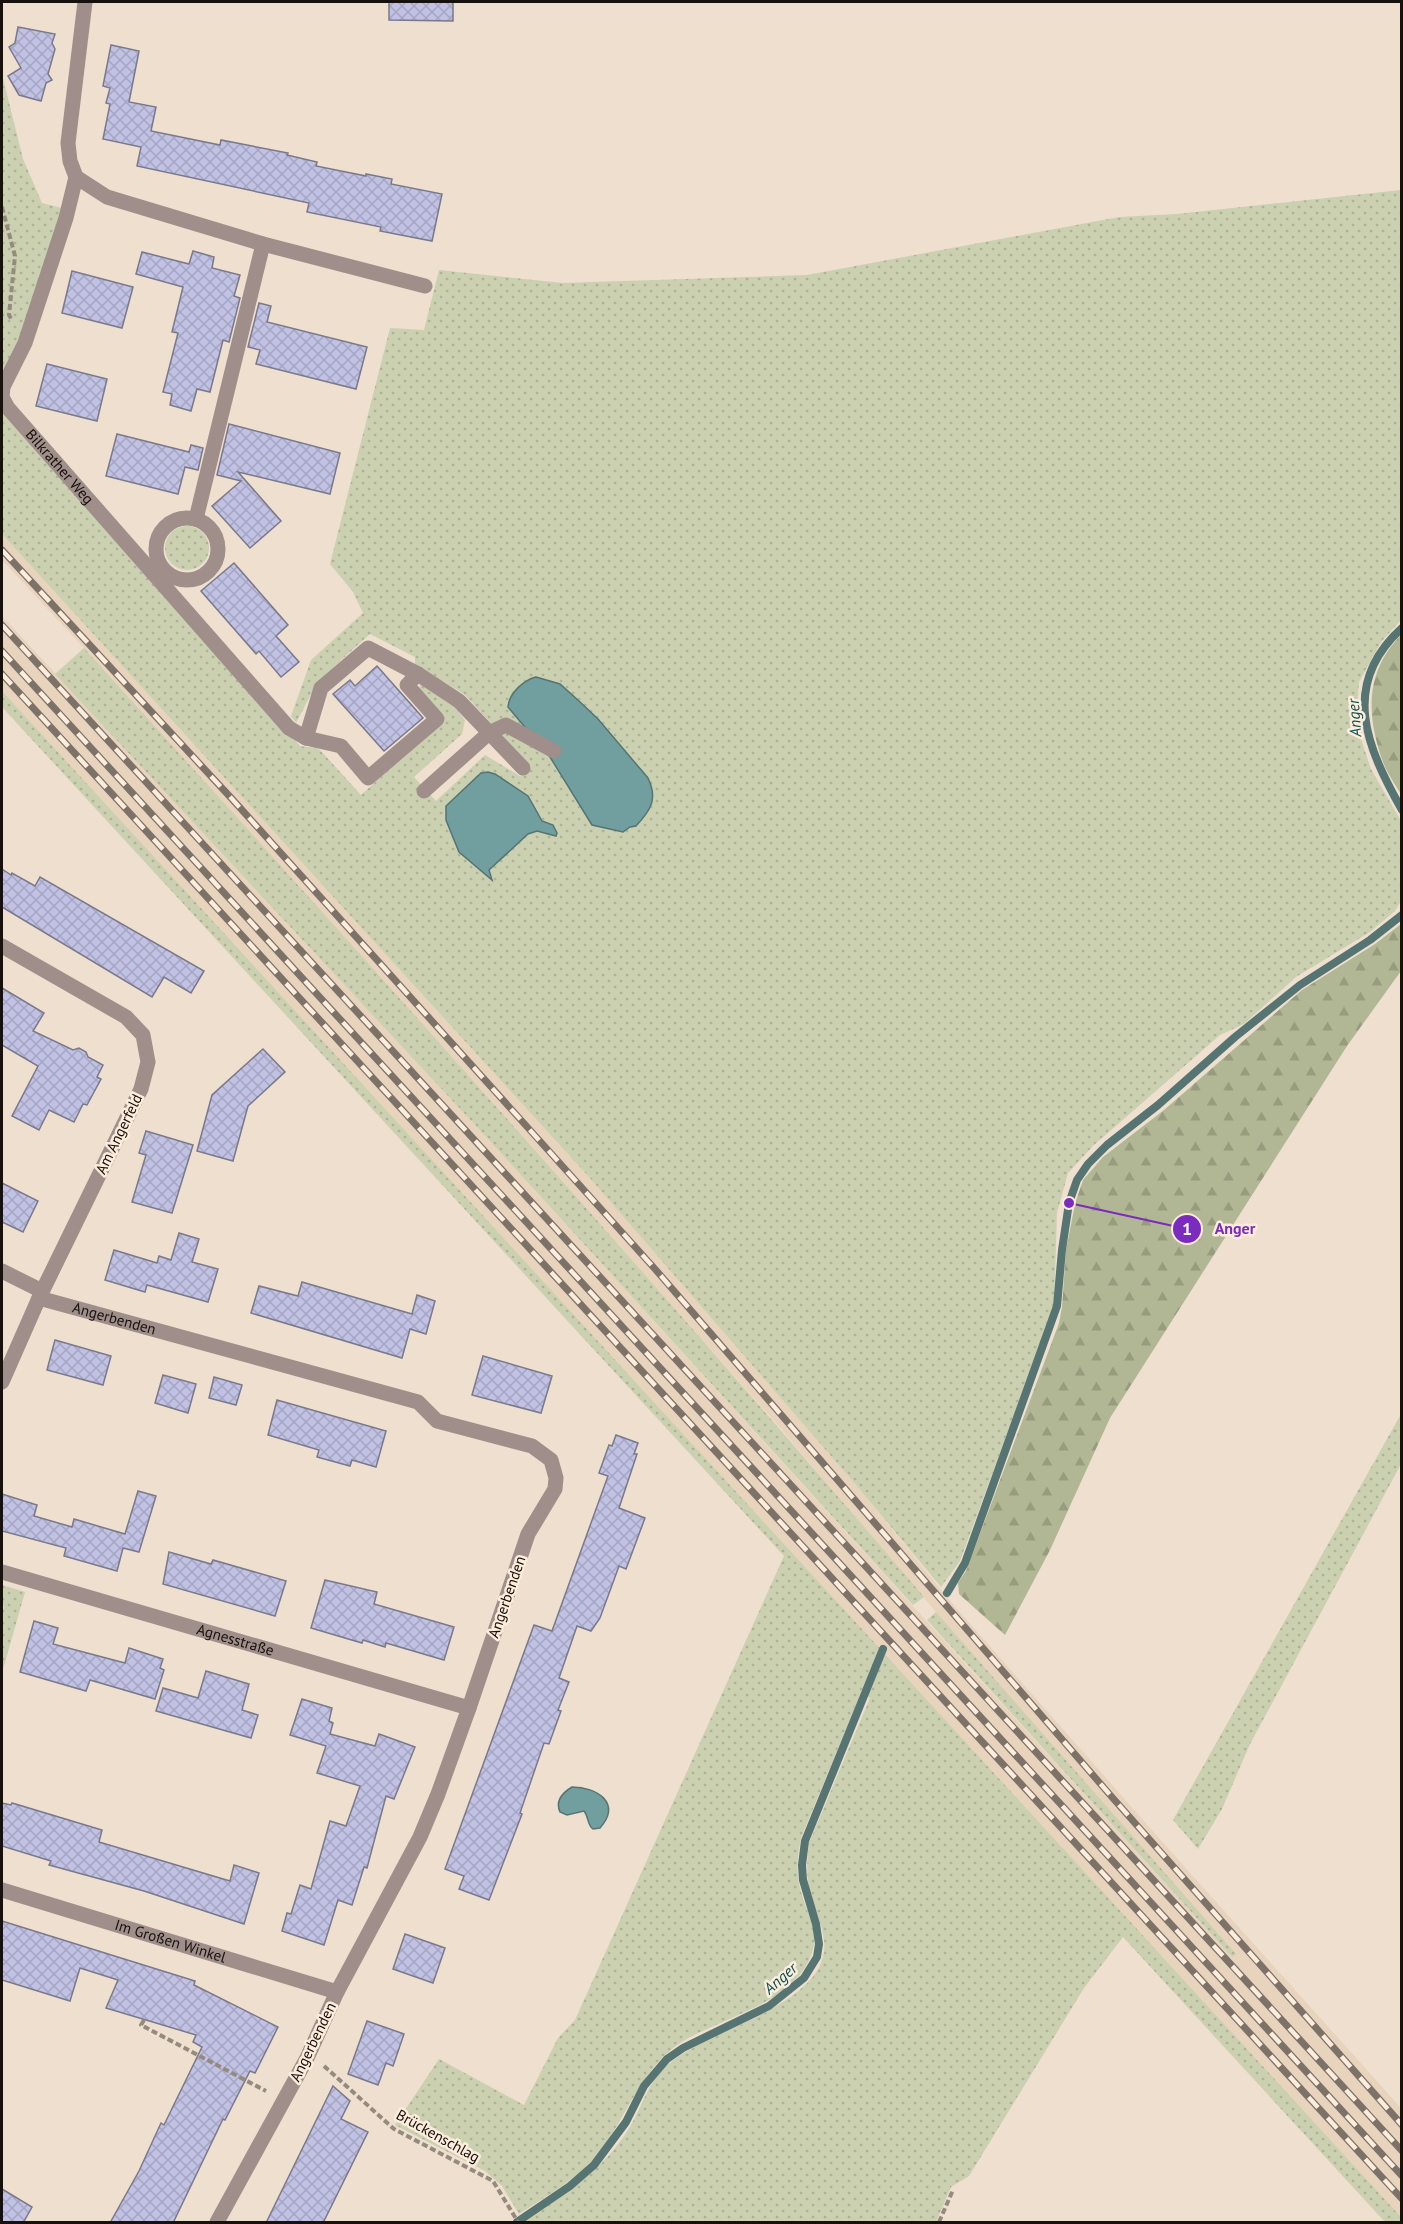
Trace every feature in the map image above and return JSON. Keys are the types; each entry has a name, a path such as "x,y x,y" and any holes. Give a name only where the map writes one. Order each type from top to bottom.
{"street":[{"name":"Bilkrather Weg","path":"85,2 68,143 70,160 76,177 66,218 25,344 3,387 2,397 8,408 159,571 289,728 306,738 341,746 368,778 437,719 407,685 418,674"},
{"path":"76,177 107,197 263,244 425,286"},
{"path":"159,571 156,549 161,531 176,519 196,519 263,244"},
{"name":"Bilkrather Weg","path":"159,571 178,579 188,580 198,578 213,566 218,548 217,538 212,529 196,519"},
{"path":"306,738 321,688 368,648 418,674 459,701 523,768"},
{"path":"424,791 489,733 506,725 554,751"},
{"name":"Am Angerfeld","path":"2,945 126,1017 143,1035 148,1062 141,1089 40,1294 2,1382"},
{"name":"Angerbenden","path":"2,1271 40,1294 418,1402 437,1420 532,1446 551,1460 556,1478 555,1489 528,1534 469,1708 420,1837 337,1992 307,2058 217,2223"},
{"name":"Agnesstraße","path":"2,1572 469,1708"},
{"name":"Im Großen Winkel","path":"2,1890 337,1992"}],"path":[{"path":"2,207 15,256 9,315 25,344"},
{"path":"144,2020 141,2025 283,2100"},
{"name":"Brückenschlag","path":"307,2058 323,2065 394,2129 493,2181 518,2223"},
{"path":"939,2223 953,2190"}],"shaded area":[{"path":"2,534 589,1177 851,1479 957,1609 1401,2108 1401,2217 2,691 2,616 490,1141 1232,1957 1235,1954 936,1612 781,1429 508,1119 2,560"}],"green space":[{"path":"2,74 23,159 42,203 66,209 2,387"},
{"path":"1401,190 1401,620 1381,642 1359,682 1357,708 1362,742 1371,769 1401,821 1401,901 1395,911 1370,932 1296,977 1244,1024 1220,1035 1094,1145 1068,1173 1057,1213 1054,1307 960,1561 941,1587 851,1479 589,1177 2,534 2,403 300,746 317,748 321,751 361,795 442,721 419,690 420,684 453,704 465,720 462,734 414,777 436,801 485,755 520,776 531,767 465,695 415,664 415,657 370,634 318,681 296,723 291,716 311,660 363,613 353,592 330,564 390,328 424,330 439,270 562,283 807,275 1119,217 1177,214"},
{"path":"187,526 203,532 209,548 203,564 187,570 171,564 165,548 171,532"},
{"path":"1401,635 1401,794 1383,762 1377,745 1372,695 1381,664 1389,649"},
{"path":"84,648 612,1238 924,1597 913,1605 490,1141 55,674"},
{"path":"2,691 1401,2217 1401,2222 1385,2222 1123,1937 1084,1988 969,2176 951,2187 936,2222 522,2222 582,2181 608,2156 630,2127 653,2082 675,2059 777,2006 811,1979 821,1963 824,1945 822,1927 809,1887 807,1868 809,1843 870,1698 862,1690 801,1838 798,1878 813,1928 814,1942 805,1967 792,1983 776,1996 697,2034 666,2054 644,2080 609,2139 591,2162 562,2186 519,2214 502,2186 485,2171 395,2125 439,2059 524,2105 558,2038 575,2020 784,1556 2,707"},
{"path":"1401,924 1401,971 1347,1046 1110,1418 1050,1550 1005,1635 959,1594 958,1583 966,1571 1059,1323 1066,1250 1075,1204 1083,1180 1103,1157 1164,1110 1302,990 1375,944"},
{"path":"1401,1414 1401,1464 1250,1744 1222,1809 1198,1849 1173,1820"},
{"path":"2,1585 25,1592 2,1673 4,1606 2,1605"},
{"path":"936,1612 1236,1954 1232,1957 927,1620"}],"water":[{"path":"536,677 560,684 579,701 598,719 648,778 653,798 646,815 636,826 623,832 592,825 550,757 508,707 511,697 518,688"},
{"path":"481,773 495,774 528,796 542,821 553,825 557,833 556,836 537,831 528,834 489,870 492,880 459,852 446,820 446,806"},
{"path":"572,1787 590,1790 604,1798 608,1811 600,1828 591,1827 584,1811 567,1815 560,1812 558,1804 560,1798"}],"building":[{"path":"389,2 453,2 453,21 389,20"},
{"path":"18,27 55,34 52,43 55,49 48,74 52,80 46,83 41,101 19,95 8,76 21,68 9,47 15,43"},
{"path":"111,45 139,51 129,102 156,107 151,131 220,145 221,140 288,153 287,155 317,162 316,166 392,179 391,184 442,194 432,241 380,231 381,227 307,212 309,203 137,166 141,147 103,139 110,104 106,103 110,88 103,86"},
{"path":"193,251 214,257 212,268 240,275 234,296 240,298 229,342 223,340 210,392 197,389 191,411 170,405 172,394 163,392 178,333 172,332 183,287 136,274 142,252 189,264"},
{"path":"72,271 133,287 122,328 62,313"},
{"path":"259,303 271,306 267,322 367,347 356,389 256,364 260,350 248,347"},
{"path":"47,364 107,379 97,421 36,406"},
{"path":"229,424 340,453 330,494 238,472 281,521 250,548 212,506 241,481 217,475"},
{"path":"117,434 189,452 191,445 203,448 198,470 185,467 178,494 106,476"},
{"path":"234,563 288,625 276,636 299,662 281,677 259,651 256,654 201,591"},
{"path":"377,666 423,718 384,751 333,694 350,680 355,686"},
{"path":"2,869 35,886 40,877 204,971 191,993 164,977 152,997 2,907"},
{"path":"2,988 44,1013 33,1031 73,1050 79,1048 86,1052 88,1057 103,1065 97,1077 101,1079 87,1105 83,1104 74,1122 49,1110 39,1130 12,1116 38,1066 2,1045"},
{"path":"263,1049 285,1072 248,1106 233,1161 197,1151 212,1095"},
{"path":"146,1131 193,1145 172,1213 132,1202 146,1155 139,1153"},
{"path":"2,1183 38,1201 23,1232 2,1222"},
{"path":"179,1233 199,1239 192,1262 218,1269 208,1302 147,1285 145,1292 105,1280 114,1250 157,1263 159,1256 171,1260"},
{"path":"302,1282 412,1314 417,1295 435,1301 426,1334 410,1329 402,1358 251,1313 259,1286 298,1296"},
{"path":"55,1340 111,1356 103,1385 47,1370"},
{"path":"483,1356 552,1376 541,1413 472,1395"},
{"path":"163,1375 196,1384 188,1413 155,1403"},
{"path":"214,1377 242,1385 236,1405 209,1398"},
{"path":"277,1400 386,1431 376,1467 352,1460 350,1466 317,1457 319,1450 268,1435"},
{"path":"616,1435 638,1443 634,1454 637,1454 619,1508 645,1518 626,1569 619,1566 600,1618 591,1631 577,1626 559,1678 569,1682 558,1710 561,1711 549,1744 544,1743 520,1813 522,1814 489,1900 459,1889 464,1876 445,1869 534,1625 552,1631 608,1476 599,1473 609,1445 612,1446"},
{"path":"138,1491 156,1496 139,1552 123,1548 117,1571 64,1556 66,1548 2,1531 2,1494 37,1505 34,1516 72,1527 74,1519 125,1534"},
{"path":"169,1552 211,1564 213,1560 286,1581 275,1616 163,1584"},
{"path":"325,1580 377,1592 374,1604 454,1627 444,1660 386,1643 385,1647 363,1640 362,1643 311,1628"},
{"path":"34,1621 58,1628 53,1644 125,1663 129,1648 163,1659 160,1668 164,1670 155,1699 90,1680 86,1691 20,1672"},
{"path":"206,1671 249,1684 242,1710 258,1715 251,1738 156,1711 163,1688 198,1698"},
{"path":"302,1699 332,1708 329,1721 333,1723 330,1734 375,1746 379,1734 415,1747 394,1799 386,1796 367,1868 364,1867 352,1905 338,1900 324,1945 282,1931 287,1913 291,1914 300,1885 311,1889 330,1821 346,1826 360,1786 317,1773 326,1746 290,1735"},
{"path":"2,1803 11,1805 12,1803 102,1830 99,1842 230,1881 234,1865 259,1873 244,1924 144,1891 49,1865 51,1861 2,1846"},
{"path":"2,1921 195,1981 194,1985 278,2027 255,2073 250,2071 225,2120 223,2119 173,2223 110,2223 139,2171 161,2123 164,2125 202,2047 193,2042 196,2035 106,2008 118,1980 80,1968 70,2001 2,1980"},
{"path":"405,1934 445,1948 433,1983 393,1969"},
{"path":"367,2021 404,2034 393,2066 386,2063 378,2085 348,2074"},
{"path":"333,2086 350,2101 341,2119 368,2132 323,2223 266,2223"},
{"path":"2,2189 32,2207 23,2223 2,2223"}],"waterway":[{"name":"Anger","path":"1402,628 1382,650 1370,672 1365,694 1365,717 1370,740 1378,763 1402,810"},
{"name":"Anger","path":"947,1593 965,1563 1057,1306 1069,1203 1077,1180 1088,1164 1107,1145 1158,1105 1235,1037 1300,985 1370,940 1402,915"},
{"name":"Anger","path":"517,2222 570,2186 594,2165 626,2122 644,2086 667,2059 683,2048 769,2006 804,1978 817,1957 819,1944 816,1924 803,1880 805,1841 883,1649"}],"railway":[{"path":"2,550 233,800 655,1269 1111,1796 1402,2125"},
{"path":"2,625 1402,2151"},
{"path":"2,651 1402,2176"},
{"path":"2,674 1402,2199"}],"place":[{"name":"Anger","path":"1069,1203"}]}
